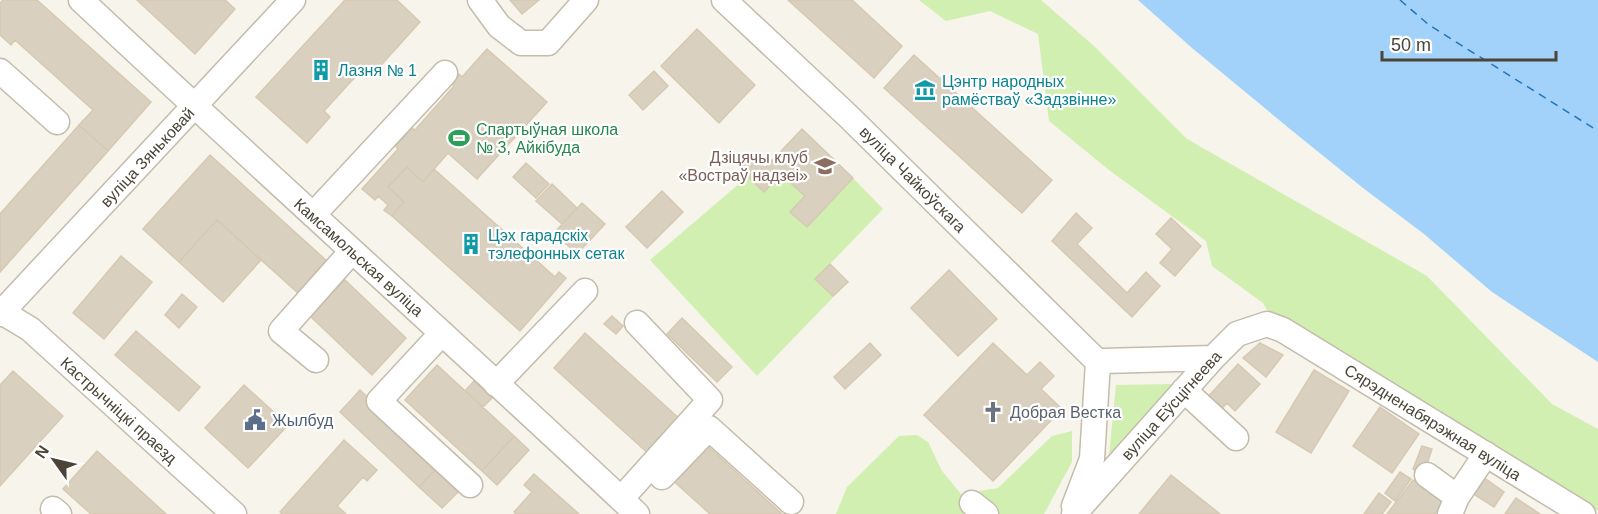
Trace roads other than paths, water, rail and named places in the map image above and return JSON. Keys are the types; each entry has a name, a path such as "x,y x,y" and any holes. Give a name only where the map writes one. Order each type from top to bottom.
{"street":[{"name":"Камсамольская вуліца","path":"81,0 630,507"},
{"name":"вуліца Зяньковай","path":"0,312 293,0"},
{"path":"480,0 499,26 521,43 548,43 586,0"},
{"name":"вуліца Чайкоўскага","path":"724,0 848,115 1098,362"},
{"path":"0,71 57,122"},
{"path":"313,215 445,73"},
{"path":"316,360 281,331 352,251"},
{"path":"496,384 585,291"},
{"name":"Кастрычніцкі праезд","path":"0,312 30,329 234,514"},
{"path":"630,507 710,400 637,323"},
{"name":"вуліца Еўсцігнеева","path":"1073,514 1237,334 1267,324 1283,330"},
{"name":"Сярэдненабярэжная вуліца","path":"1283,330 1583,514"},
{"path":"442,333 379,401 470,484"},
{"path":"1073,514 1092,459 1098,362 1213,358"},
{"path":"1184,390 1236,438"},
{"path":"630,507 709,428 791,502"},
{"path":"1427,475 1453,506 1486,454"}],"water":[{"path":"1138,0 1598,0 1598,362 1492,292 1424,234 1290,129"}],"place":[{"name":"Лазня № 1","path":"321,70"},
{"name":"Цэнтр народных рамёстваў «Задзвінне»","path":"925,90"},
{"name":"Спартыўная школа № 3, Айкібуда","path":"459,138"},
{"name":"Дзіцячы клуб «Востраў надзеі»","path":"825,166"},
{"name":"Цэх гарадскіх тэлефонных сетак","path":"471,244"},
{"name":"Добрая Вестка","path":"993,412"},
{"name":"Жылбуд","path":"255,420"}]}
